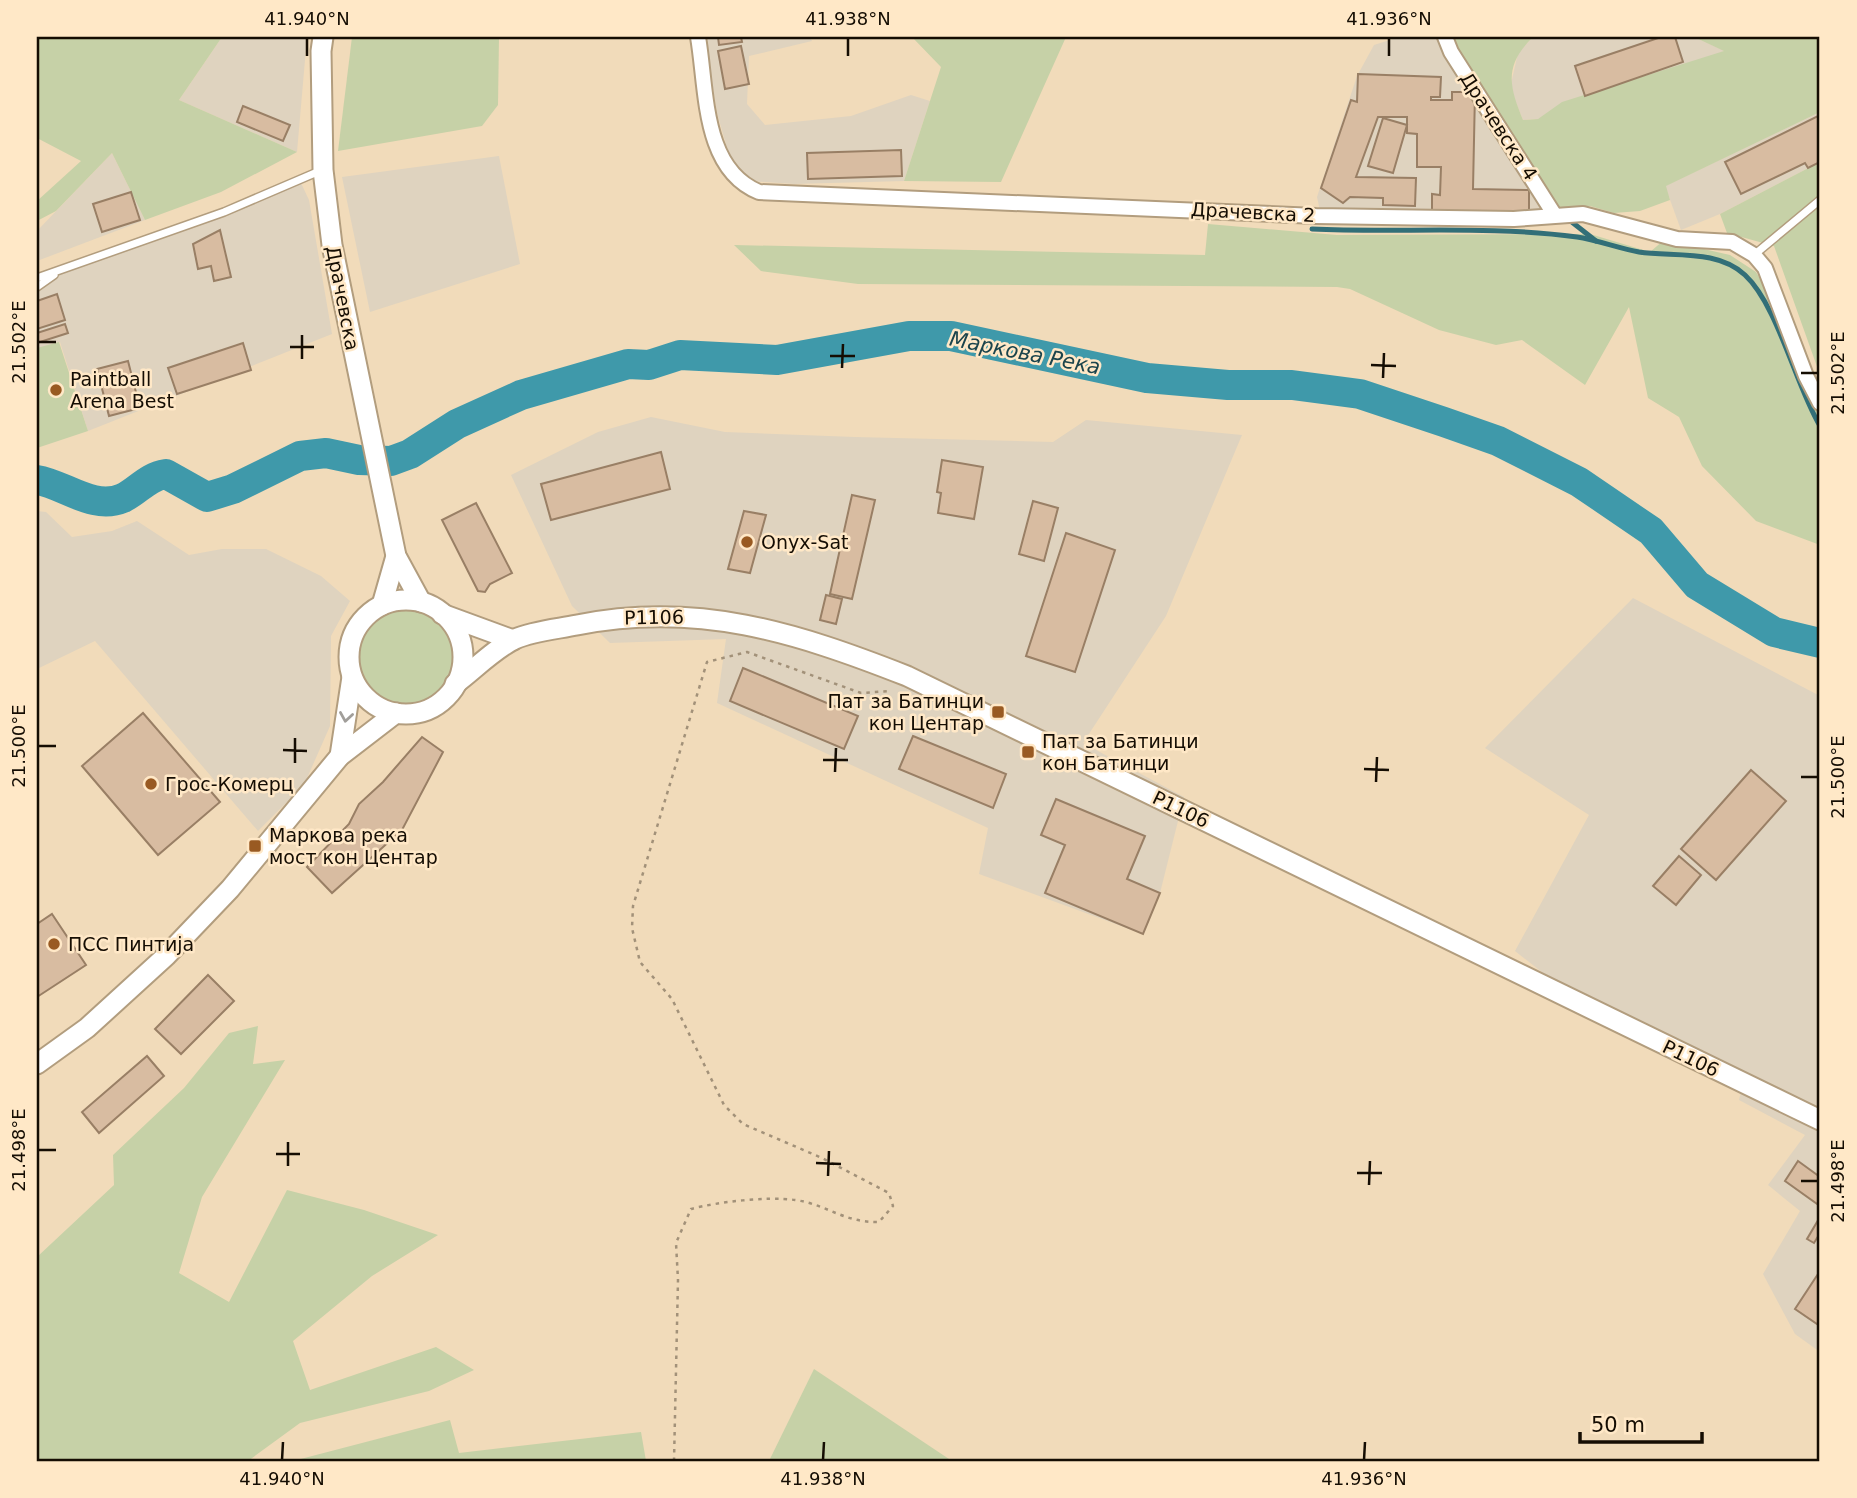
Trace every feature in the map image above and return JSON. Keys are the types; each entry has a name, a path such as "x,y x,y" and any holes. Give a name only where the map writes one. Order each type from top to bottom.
{"main road":[{"name":"Драчевска","path":"323,37 320,79 323,170 331,245 396,556 421,602"},
{"name":"Драчевска","path":"382,605 396,556"},
{"path":"340,756 352,677 349,649 353,635 370,613 382,605 401,600 421,602 442,614 513,640"},
{"path":"442,614 456,631 462,652 455,684"},
{"name":"P1106","path":"513,640 618,617 692,616 728,620 790,634 906,676 1820,1120"},
{"path":"352,677 365,697 384,710 396,713 430,708 455,684 513,640"},
{"path":"37,1064 88,1028 166,956 230,889 340,756 396,713"}],"street":[{"name":"Драчевска 2","path":"698,37 712,130 721,160 733,178 759,192 1316,216 1514,219 1554,214 1600,217 1677,239 1732,242 1754,255"},
{"name":"Драчевска 4","path":"1445,37 1451,52 1554,214"},
{"path":"1754,255 1765,268 1806,376 1820,403"}],"lane":[{"path":"37,278 224,212 323,170"},
{"path":"1754,255 1820,200"},
{"path":"37,288 63,268"}],"path":[{"path":"674,1461 678,1280 676,1243 691,1209 714,1203 796,1200 858,1222 879,1222 893,1206 889,1193 822,1158 743,1124 724,1105 672,999 639,962 632,928 633,906 682,736 708,662 747,652 861,693 890,692 906,676"}],"shaded area":[{"path":"222,37 307,37 297,152 179,100"},
{"path":"705,37 810,37 812,41 749,56 747,104 765,125 851,116 911,95 930,101 904,181 794,184 751,181 733,169 717,113"},
{"path":"1399,37 1437,37 1536,197 1541,211 1320,211 1317,197 1357,76 1374,45"},
{"path":"1694,37 1725,51 1538,119 1523,120 1510,88 1518,53 1532,38"},
{"path":"1820,112 1820,162 1720,214 1681,230 1665,186"},
{"path":"112,153 145,220 37,261 37,231"},
{"path":"499,156 520,264 370,312 342,177"},
{"path":"301,183 309,200 332,334 88,431 60,342 37,349 37,283"},
{"path":"651,417 725,432 855,437 1053,442 1086,420 1242,435 1166,616 1083,743 1184,797 1160,893 1143,934 979,874 988,828 717,703 726,639 610,643 572,606 511,475 598,432"},
{"path":"37,511 46,512 72,537 112,531 137,521 189,555 222,549 266,549 321,576 350,601 331,636 330,726 304,785 258,831 95,641 37,669"},
{"path":"1633,598 1820,696 1820,1352 1795,1334 1763,1274 1800,1211 1768,1185 1805,1135 1739,1100 1745,1075 1557,984 1515,951 1589,815 1485,748"}],"green space":[{"path":"37,37 222,37 179,100 297,152 221,192 145,220 112,153 56,211 37,221 37,201 81,161 37,138"},
{"path":"352,37 499,37 498,105 482,126 338,151"},
{"path":"912,37 1066,37 1001,182 904,181 941,67"},
{"path":"1437,37 1694,37 1820,37 1820,112 1666,186 1670,200 1640,211 1614,213 1590,206 1541,211 1536,197","holes":["1694,37 1724,51 1562,102 1538,119 1523,120 1512,86 1513,67 1532,38"]},
{"path":"1820,162 1820,375 1774,246 1727,233 1720,214"},
{"path":"1208,224 1337,235 1590,234 1650,252 1664,240 1730,255 1756,272 1778,310 1820,411 1820,545 1756,521 1702,466 1679,417 1648,398 1629,307 1585,385 1522,340 1496,345 1439,330 1350,289 858,284 761,271 734,245 1205,255"},
{"name":"Paintball Arena Best","path":"59,342 88,431 37,448 37,348"},
{"path":"406,609 425,613 440,624 451,639 455,658 451,677 440,692 425,703 406,707 387,703 372,692 361,677 357,658 361,639 372,624 387,613"},
{"path":"258,1026 253,1064 285,1060 202,1197 179,1273 229,1302 287,1190 364,1210 438,1235 372,1276 293,1341 310,1390 436,1347 474,1370 429,1391 300,1423 248,1461 37,1461 37,1257 114,1185 113,1155 184,1088 229,1033"},
{"path":"814,1369 952,1461 769,1461"},
{"path":"450,1420 459,1453 641,1432 646,1461 293,1461"}],"building":[{"path":"718,37 741,37 742,42 719,45"},
{"path":"1661,37 1675,37 1683,62 1585,96 1575,66"},
{"path":"741,46 749,84 725,89 718,51"},
{"path":"1358,74 1441,77 1440,97 1431,97 1431,100 1452,100 1452,92 1475,92 1473,189 1529,190 1529,213 1432,212 1432,194 1440,195 1441,167 1417,167 1417,134 1407,133 1407,117 1378,117 1356,177 1416,178 1415,206 1383,205 1383,198 1350,197 1343,203 1321,188 1351,100 1357,102"},
{"path":"243,106 290,125 283,141 237,122"},
{"path":"1818,116 1820,162 1808,168 1805,163 1741,194 1725,162"},
{"path":"1383,118 1407,125 1393,173 1368,166"},
{"path":"901,150 902,176 808,179 807,153"},
{"path":"131,192 140,220 102,232 93,204"},
{"path":"220,230 231,277 214,281 211,266 198,269 193,244"},
{"path":"57,294 65,320 37,329 37,301"},
{"path":"65,324 68,333 37,343 37,333"},
{"path":"243,343 251,370 177,394 168,368"},
{"path":"128,361 140,408 109,416 97,369"},
{"path":"661,452 670,489 551,520 541,484"},
{"path":"942,460 983,467 974,519 938,513 941,493 937,492"},
{"path":"852,495 875,500 852,599 830,594"},
{"path":"1033,501 1058,508 1044,561 1019,554"},
{"path":"476,503 512,573 490,584 485,592 478,591 442,520"},
{"name":"Onyx-Sat","path":"744,511 766,515 750,573 728,569"},
{"path":"1066,533 1115,550 1075,672 1026,656"},
{"path":"826,595 842,599 836,624 820,620"},
{"path":"743,668 858,716 844,749 730,701"},
{"name":"Грос-Комерц","path":"143,713 220,802 158,855 82,766"},
{"path":"913,736 1006,774 993,808 899,769"},
{"path":"422,737 443,752 402,830 332,893 307,867 349,824 359,804 383,782"},
{"path":"1751,770 1786,801 1716,880 1681,849"},
{"path":"1056,799 1145,836 1127,879 1160,893 1143,934 1045,893 1065,845 1041,835"},
{"path":"1679,856 1701,875 1676,905 1653,886"},
{"name":"ПСС Пинтија","path":"52,914 86,965 37,997 37,924"},
{"path":"208,975 234,1001 181,1054 155,1029"},
{"path":"147,1056 164,1076 99,1133 82,1112"},
{"path":"1798,1161 1820,1177 1820,1206 1785,1181"},
{"path":"1820,1217 1820,1233 1814,1243 1807,1239"},
{"path":"1820,1271 1820,1326 1795,1309"}],"waterway":[{"path":"1568,219 1596,241"},
{"path":"1312,229 1544,233 1585,238 1639,252 1722,261 1745,275 1757,289 1777,325 1820,426"},
{"name":"Маркова Река","path":"37,480 90,499 112,501 123,498 148,481 166,474 207,497 233,489 300,456 326,453 359,460 391,461 410,454 457,424 521,395 628,364 649,365 680,355 777,360 909,336 951,336 1147,378 1228,385 1292,385 1360,394 1498,441 1579,482 1651,531 1697,585 1774,632 1820,643"}],"place":[{"name":"Paintball Arena Best","path":"56,390"},
{"name":"Onyx-Sat","path":"747,542"},
{"name":"Пат за Батинци кон Центар","path":"998,712"},
{"name":"Пат за Батинци кон Батинци","path":"1028,752"},
{"name":"Грос-Комерц","path":"151,784"},
{"name":"Маркова река мост кон Центар","path":"255,846"},
{"name":"ПСС Пинтија","path":"54,944"}]}
